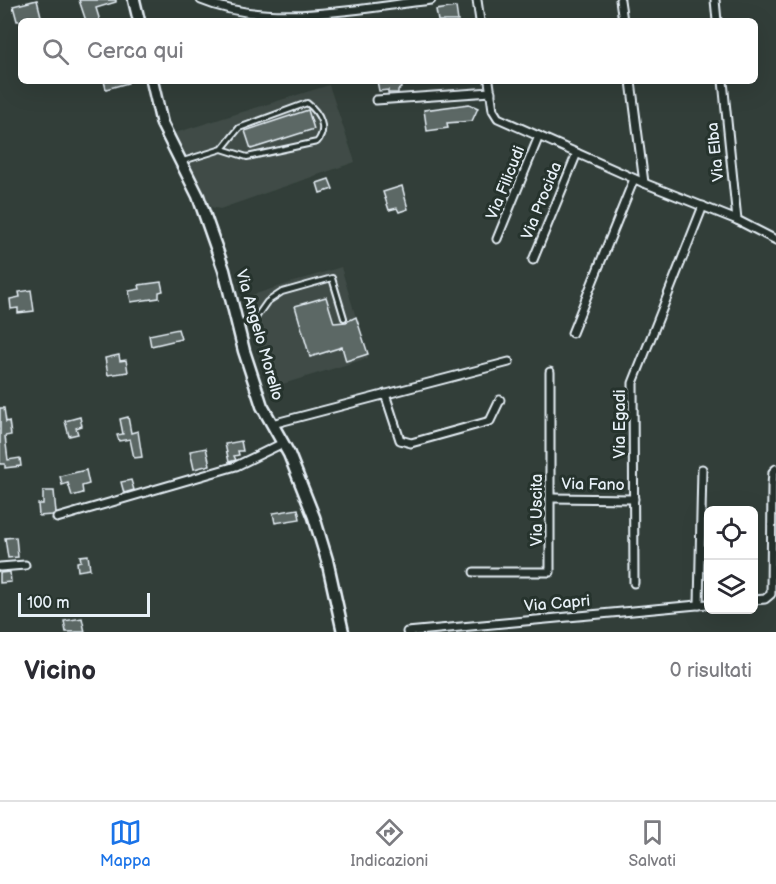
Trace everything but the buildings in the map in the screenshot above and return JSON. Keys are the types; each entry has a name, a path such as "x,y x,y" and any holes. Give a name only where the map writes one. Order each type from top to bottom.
{"street":[{"path":"134,0 137,18"},
{"path":"201,0 215,6 247,12 288,15 431,0"},
{"path":"477,0 480,18"},
{"path":"620,0 623,18"},
{"path":"715,0 717,18"},
{"name":"Via Angelo Morello","path":"153,84 162,124 198,196 224,270 262,406 293,464 320,535 343,632"},
{"path":"490,84 494,110 498,118 644,183 737,220 776,240"},
{"path":"631,84 644,183"},
{"name":"Via Elba","path":"723,84 737,220"},
{"path":"376,100 491,92"},
{"name":"Via Filicudi","path":"497,239 539,136"},
{"name":"Via Procida","path":"533,260 577,153"},
{"path":"572,333 634,178"},
{"name":"Via Egadi","path":"634,583 633,383 703,206"},
{"path":"272,424 509,362"},
{"name":"Via Uscita","path":"474,572 550,572 550,372"},
{"path":"385,394 400,440 411,443 490,421 500,400"},
{"path":"57,519 236,466 283,442"},
{"path":"699,605 702,469"},
{"path":"758,600 765,599 771,594 772,486 776,469"},
{"name":"Via Fano","path":"551,498 634,499"},
{"path":"0,567 25,565"},
{"name":"Via Capri","path":"407,632 704,604"}],"lane":[{"path":"180,162 222,149 239,128 307,104 320,117 323,128 322,136 317,142 247,157 222,149"},
{"path":"238,324 255,319 267,302 282,292 332,278 344,318"}],"shaded area":[{"path":"329,85 355,162 220,209 211,207 175,133"},
{"path":"341,267 368,358 273,387 248,303 253,301 252,295"}]}
